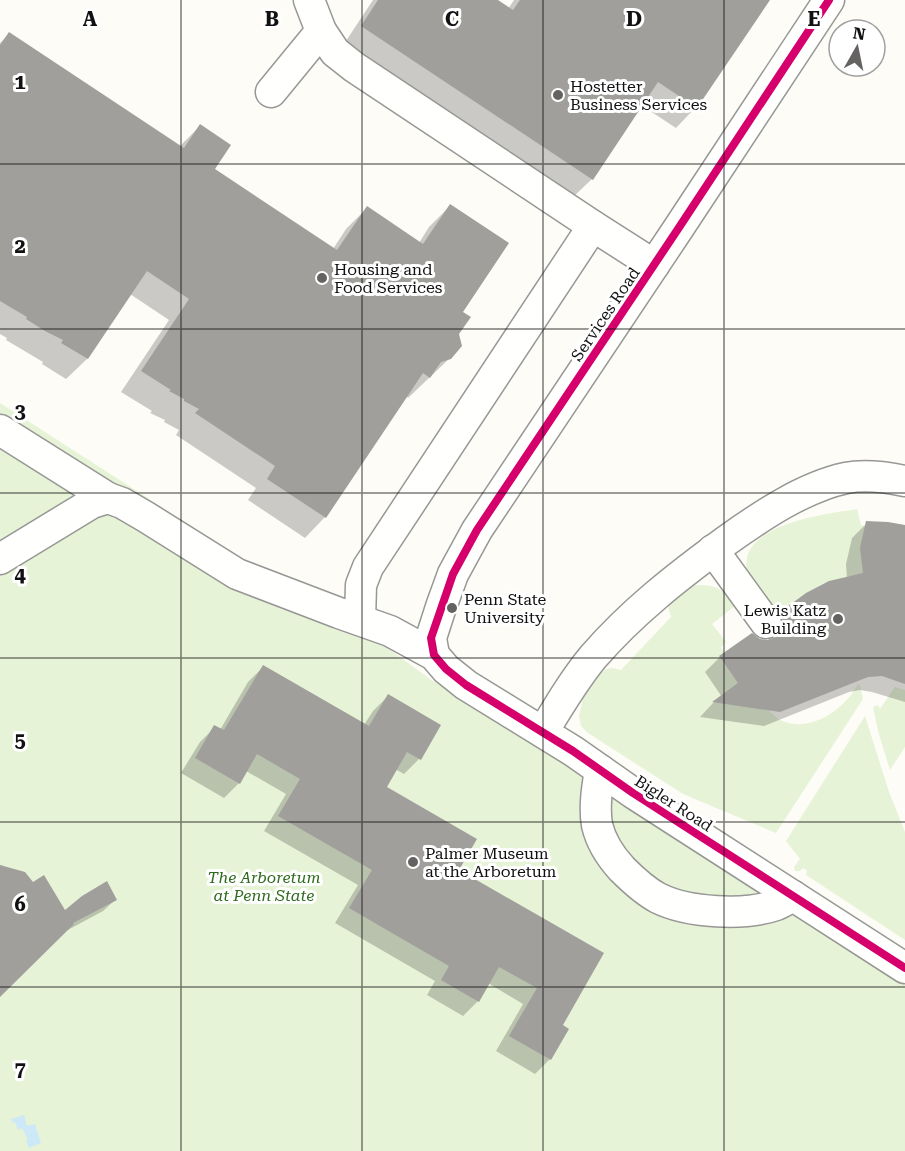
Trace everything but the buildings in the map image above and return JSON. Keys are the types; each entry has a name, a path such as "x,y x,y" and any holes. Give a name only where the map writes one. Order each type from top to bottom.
{"street":[{"path":"309,0 321,31 335,52 354,67 654,265"},
{"name":"Services Road","path":"434,655 431,638 453,574 468,544 829,0"},
{"path":"270,92 321,31"},
{"path":"360,620 361,585 368,567 593,226"},
{"name":"Bigler Road","path":"0,430 108,498 146,517 237,574 390,631 434,655 446,669 466,685 573,751 905,968"},
{"path":"543,732 578,676 609,639 665,587 751,523 819,486 847,478 876,476 905,481"},
{"path":"0,559 78,510 108,498"},
{"path":"713,550 766,622"},
{"path":"600,770 596,799 597,825 602,840 615,861 634,881 658,898 701,911 734,911 776,905 793,896"}],"green space":[{"name":"The Arboretum at Penn State","path":"0,403 244,560 327,593 367,633 430,679 569,766 905,985 905,1151 0,1151"},
{"path":"857,509 861,525 865,526 873,574 832,581 810,591 776,615 749,577 747,559 753,545 766,534 784,525 824,514"},
{"path":"693,585 718,588 736,605 712,624 726,642 721,647 724,653 719,657 731,674 780,720 791,724 814,722 835,711 852,694 858,684 860,685 863,699 776,833 683,794 588,733 581,726 579,716 583,698 600,674 606,669 621,670 671,617 669,603"},
{"path":"895,687 905,690 905,747 890,770 873,707 878,705 880,709"},
{"path":"865,716 889,792 905,832 905,940 806,875 807,870 803,868 795,871 794,867 800,859 786,841"}],"water":[{"path":"24,1115 27,1126 35,1124 41,1143 29,1148 22,1128 18,1130 11,1119"}],"cycle path":[{"path":"829,0 477,530 453,574 431,638 434,655 446,669 466,685 573,751 633,793 905,968"}],"place":[{"name":"Hostetter Business Services","path":"558,95"},
{"name":"Housing and Food Services","path":"322,278"},
{"name":"Penn State University","path":"452,608"},
{"name":"Lewis Katz Building","path":"838,619"},
{"name":"Palmer Museum at the Arboretum","path":"413,862"}]}
